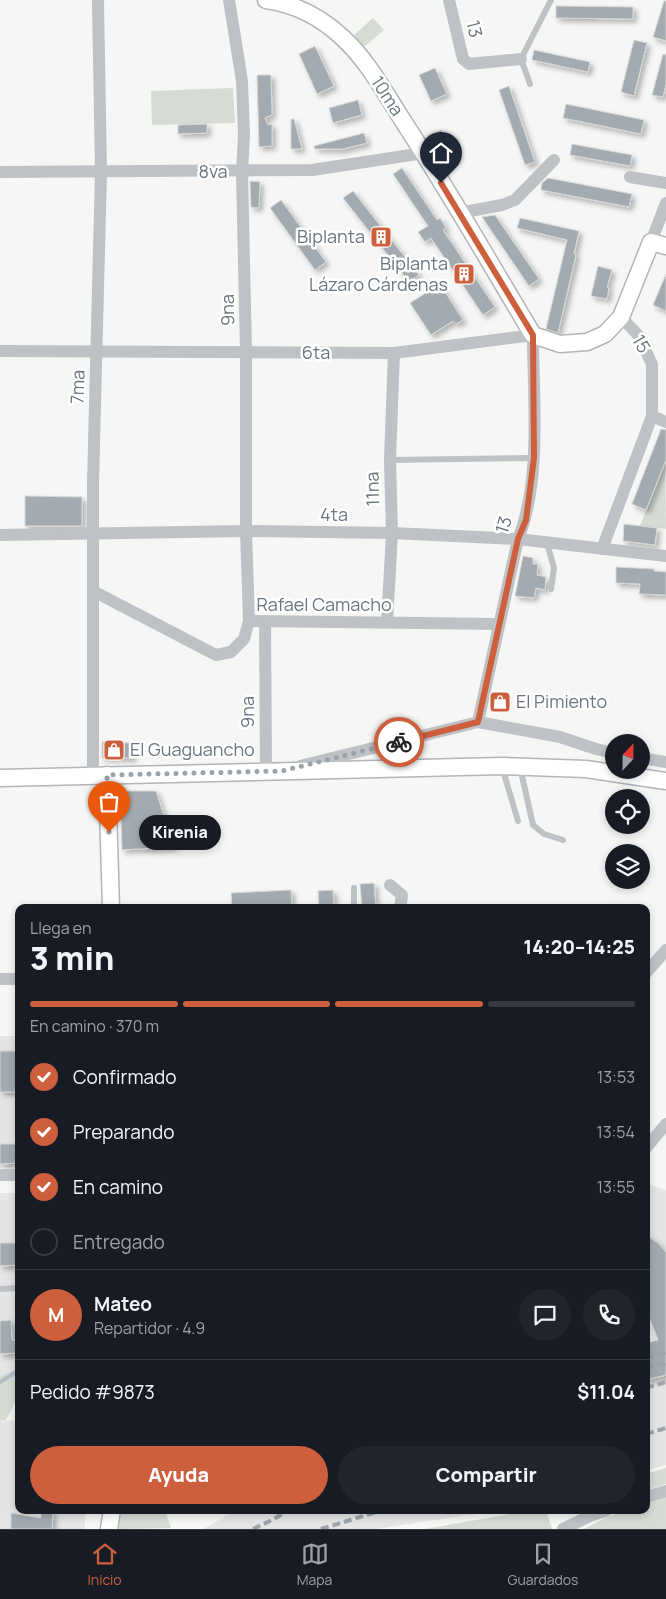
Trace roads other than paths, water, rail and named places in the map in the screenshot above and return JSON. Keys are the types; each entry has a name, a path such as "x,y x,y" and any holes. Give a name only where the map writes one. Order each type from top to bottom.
{"street":[{"name":"7ma","path":"98,0 101,172 92,533 100,775"},
{"name":"9na","path":"229,0 242,81 244,134 242,172 246,353 246,532 249,621"},
{"name":"10ma","path":"266,0 302,10 325,23 344,38 368,66 424,153 533,335"},
{"name":"13","path":"448,0 463,59 469,64 521,58"},
{"name":"8va","path":"0,172 242,172 312,170 424,153"},
{"path":"459,213 502,205 515,200 554,160"},
{"path":"630,178 666,183"},
{"name":"15","path":"602,550 652,416 652,364 638,335 621,317 658,244 666,203"},
{"name":"6ta","path":"0,351 394,354 533,335 560,344 588,342 605,334 621,317"},
{"name":"13","path":"478,722 518,539 526,520 534,458 533,335"},
{"name":"11na","path":"387,622 392,532 390,460 394,354"},
{"path":"652,416 666,422"},
{"name":"4ta","path":"0,535 392,532 518,539 666,556"},
{"name":"Rafael Camacho","path":"93,592 216,655 231,652 244,639 249,621 499,624"},
{"name":"9na","path":"265,621 274,771"},
{"path":"274,771 478,722 560,736 605,751"},
{"path":"650,759 666,762"},
{"path":"0,778 520,766 586,769 666,780"},
{"path":"100,775 111,904"},
{"path":"390,885 402,895 401,904"},
{"path":"650,968 666,950"},
{"path":"0,979 15,979"},
{"path":"650,1143 666,1124"},
{"path":"0,1175 15,1175"},
{"path":"650,1496 666,1491"},
{"path":"109,1529 111,1514"},
{"path":"563,1529 596,1514"}],"lane":[{"path":"530,84 521,58 551,0"},
{"path":"390,460 534,458"},
{"path":"547,542 554,568 551,589"},
{"path":"502,766 518,821"},
{"path":"520,766 529,815 533,825 544,834 563,840"},
{"path":"354,888 354,904"},
{"path":"0,1289 15,1288"}],"waterway":[{"path":"0,1382 15,1373"}],"railway":[{"path":"650,1357 666,1352"},
{"path":"650,1368 666,1363"},
{"path":"650,1387 666,1382"},
{"path":"650,1433 666,1428"},
{"path":"253,1529 282,1514"},
{"path":"321,1529 370,1514"}],"place":[{"name":"Biplanta","path":"381,237"},
{"name":"Biplanta Lázaro Cárdenas","path":"464,274"},
{"name":"El Pimiento","path":"500,702"},
{"name":"El Guaguancho","path":"114,750"},
{"name":"Kirenia","path":"109,832"}]}
